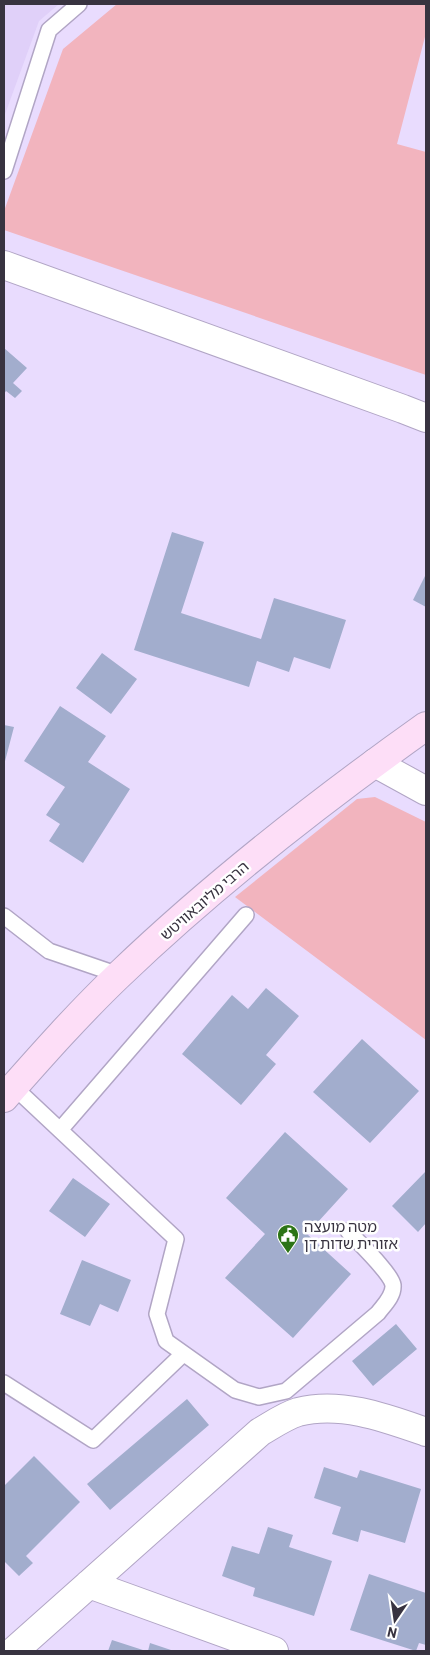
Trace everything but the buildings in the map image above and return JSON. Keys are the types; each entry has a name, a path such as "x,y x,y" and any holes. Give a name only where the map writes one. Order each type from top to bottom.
{"main road":[{"name":"הרבי מליובאוויטש","path":"9,1093 119,975 211,892 374,763 426,726"}],"street":[{"path":"4,265 426,418"},
{"path":"374,763 426,791"},
{"path":"14,1651 260,1432 297,1412 331,1407 394,1420 426,1432"},
{"path":"89,1584 274,1651"}],"lane":[{"path":"4,171 49,30 80,4"},
{"path":"60,1130 246,915"},
{"path":"4,916 49,951 119,975"},
{"path":"9,1093 60,1130 176,1239 157,1314 166,1341 235,1390 259,1397 286,1391 378,1313 390,1297 393,1286 389,1276 348,1231"},
{"path":"4,1383 93,1440 183,1354"}],"shaded area":[{"path":"4,4 59,4 39,21 4,117"},
{"path":"117,4 426,4 426,33 397,144 426,152 426,375 4,230 4,211 63,49"},
{"path":"375,797 426,822 426,1040 235,897 357,799"}],"place":[{"name":"מטה מועצה אזורית שדות דן","path":"288,1254"}]}
